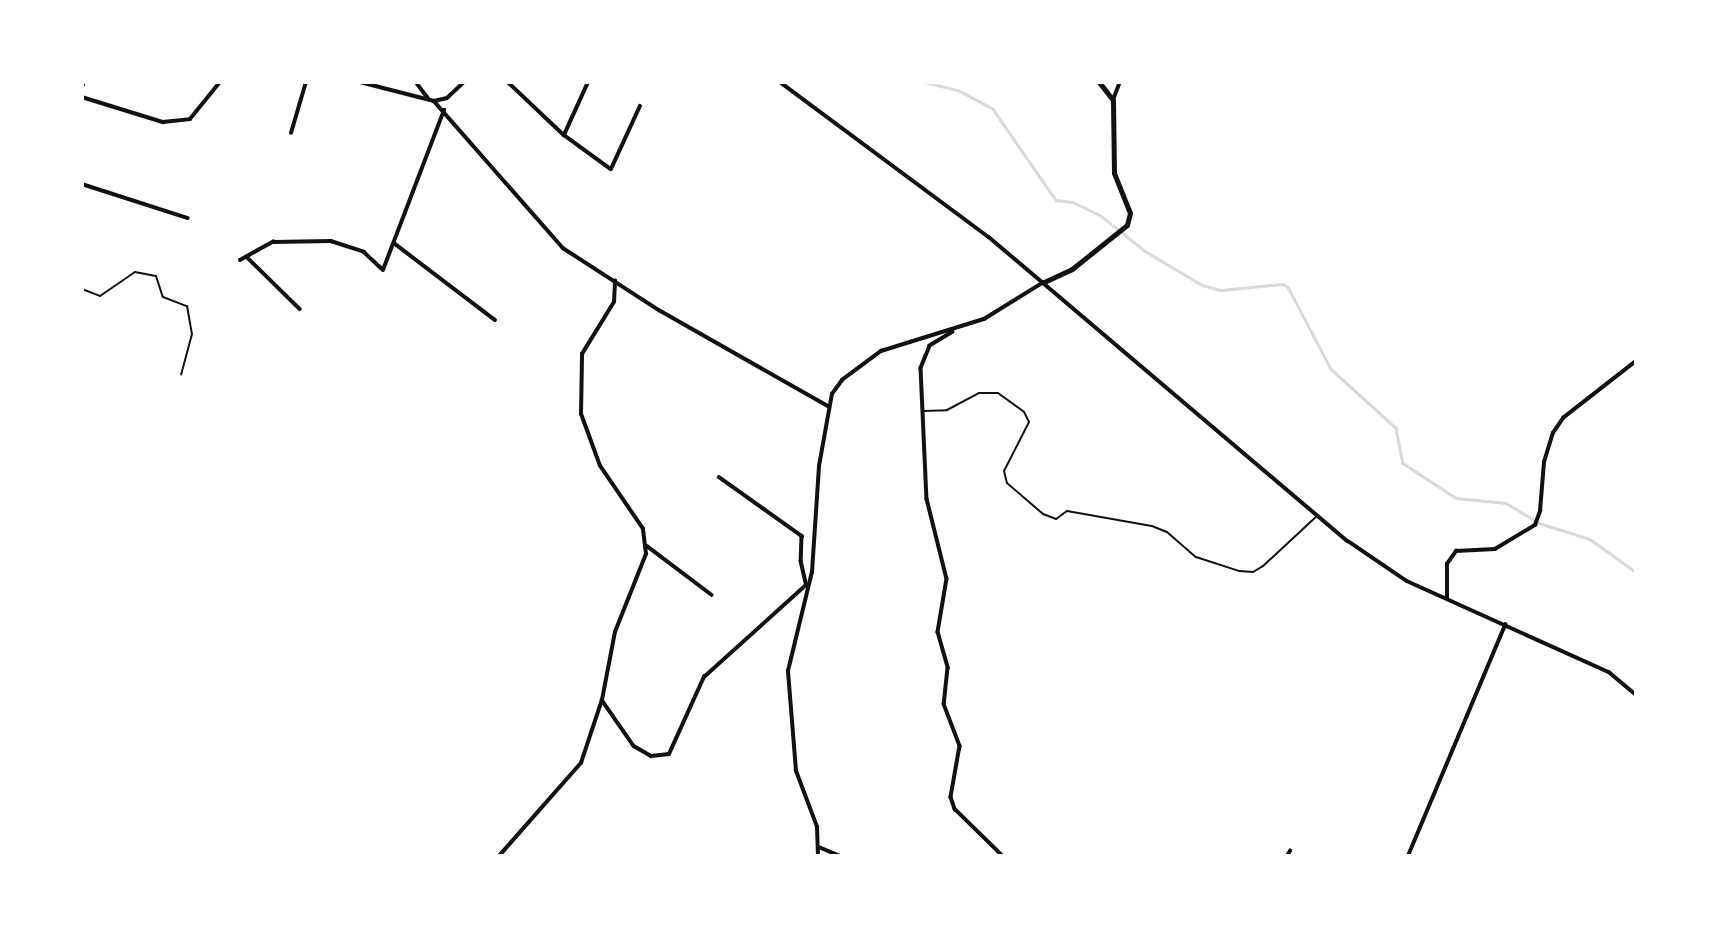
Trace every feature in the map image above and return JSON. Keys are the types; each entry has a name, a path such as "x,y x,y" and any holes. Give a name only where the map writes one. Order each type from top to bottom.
{"street":[{"path":"82,97 163,122 190,119 220,82"},
{"path":"291,133 306,82"},
{"path":"360,82 432,100 447,98 464,82"},
{"path":"416,82 444,110 563,248 828,406"},
{"path":"508,82 564,135 611,169 640,106"},
{"path":"564,135 588,82"},
{"path":"780,82 1044,282 1316,517 1407,580 1609,673 1636,695"},
{"path":"1099,82 1113,100"},
{"path":"818,856 819,847 796,771 788,671 817,533 828,406 842,380 881,351 955,331 1008,307 1044,282 1072,269 1127,225 1129,214 1112,161 1113,100 1120,82"},
{"path":"240,260 273,242 331,241 364,252 383,270 444,110"},
{"path":"82,184 188,218"},
{"path":"394,243 495,320"},
{"path":"247,257 300,309"},
{"path":"499,856 557,796 581,763 603,701 615,632 647,546 643,529 600,466 580,414 582,354 614,302 615,281"},
{"path":"955,331 924,354 923,411 927,499 947,579 938,632 948,668 944,704 960,746 951,797 955,809 1003,856"},
{"path":"1447,599 1447,564 1456,551 1495,549 1535,525 1539,519 1544,462 1553,433 1563,418 1636,361"},
{"path":"719,477 802,536 801,561 807,585"},
{"path":"647,546 712,595"},
{"path":"603,701 634,746 650,756 669,754 704,677 807,585"},
{"path":"1408,856 1505,625"},
{"path":"819,847 840,856"},
{"path":"1287,856 1290,850"}],"lane":[{"path":"82,289 100,296 135,272 156,276 163,297 187,306 191,334 181,375"},
{"path":"923,411 947,410 979,393 998,393 1024,412 1030,422 1004,471 1007,483 1043,514 1056,519 1067,511 1152,526 1167,532 1196,557 1239,571 1253,572 1262,566 1316,517"}],"waterway":[{"path":"925,82 958,90 993,109 1056,200 1073,202 1100,215 1145,251 1202,285 1221,290 1283,284 1288,287 1331,369 1396,428 1403,463 1456,498 1506,503 1539,523 1590,539 1636,572"}]}
